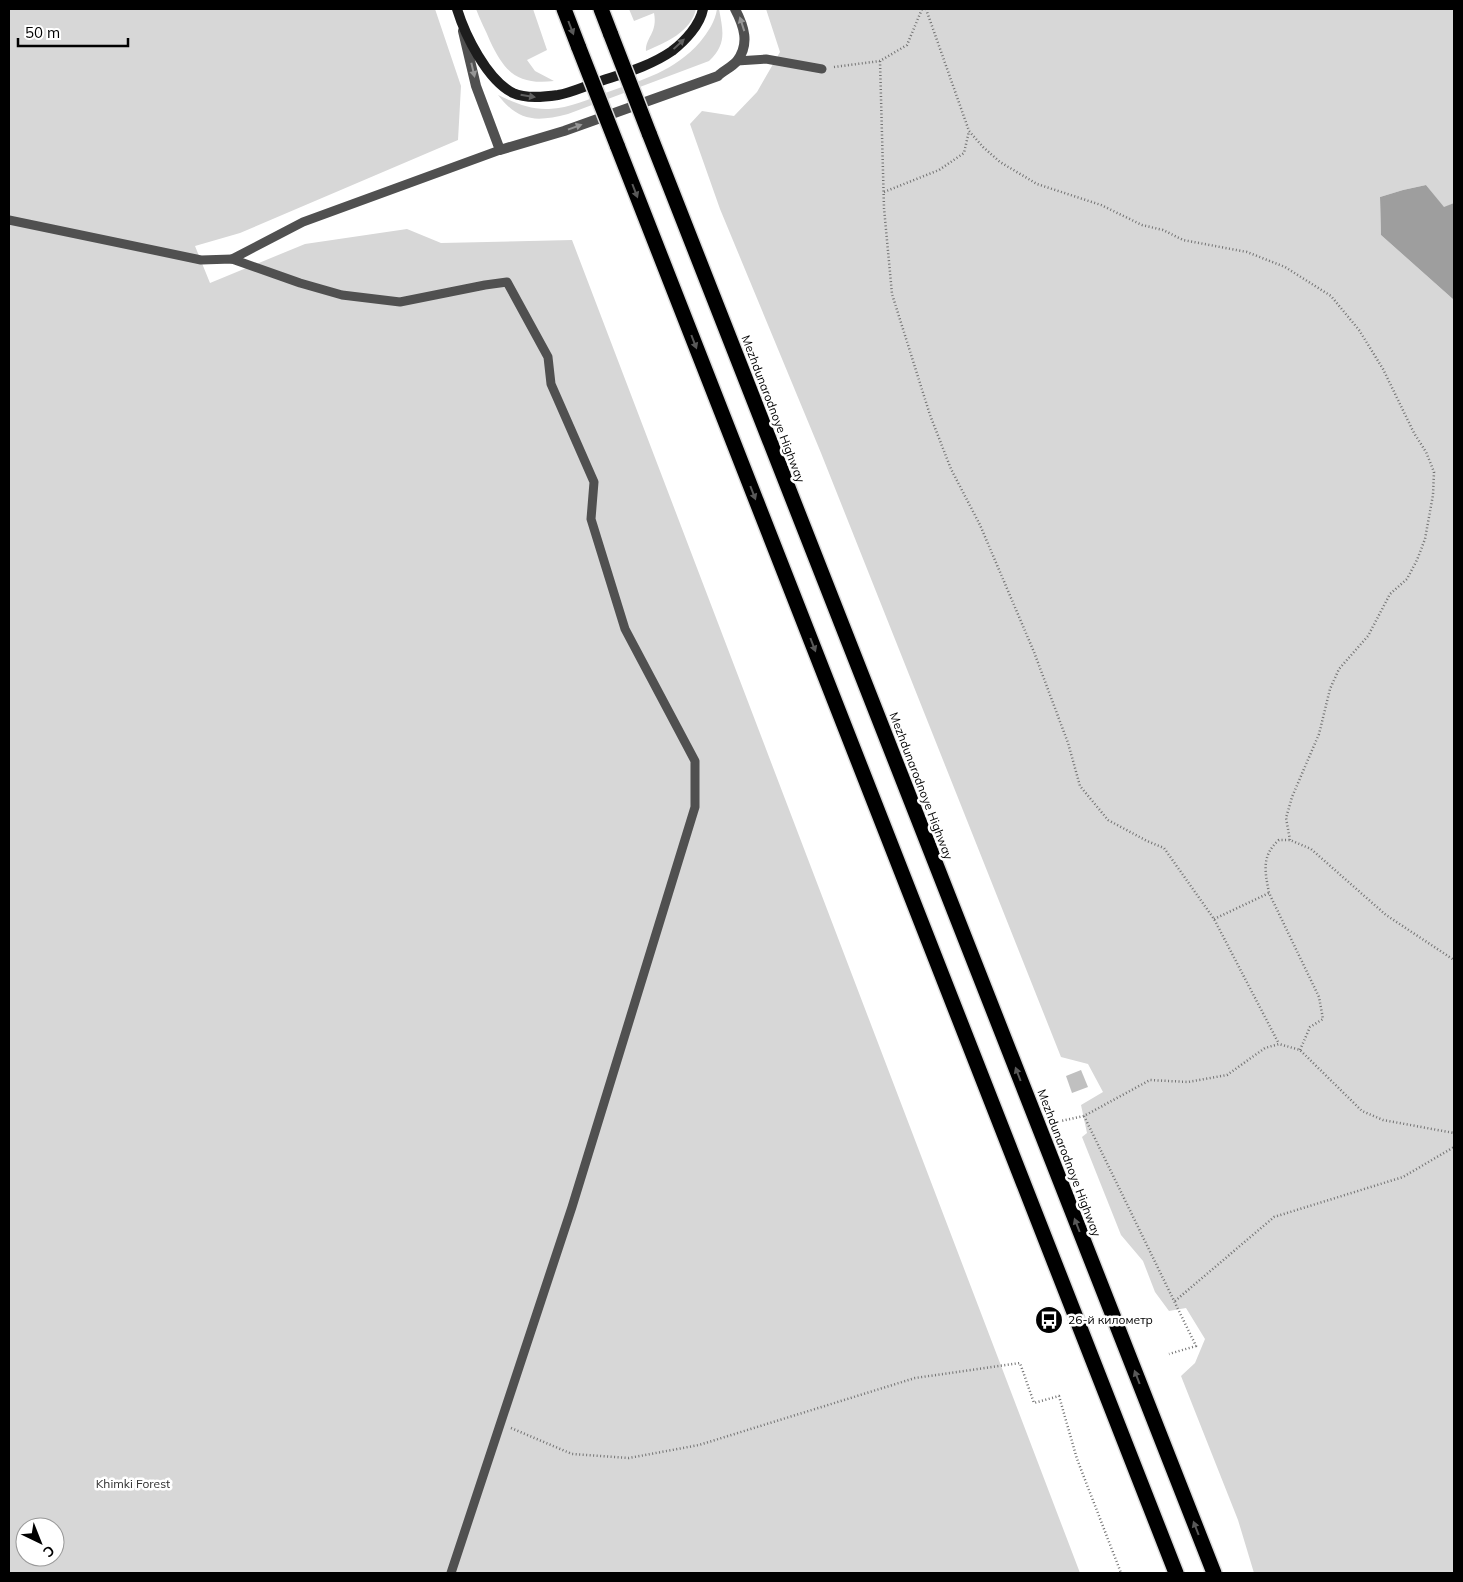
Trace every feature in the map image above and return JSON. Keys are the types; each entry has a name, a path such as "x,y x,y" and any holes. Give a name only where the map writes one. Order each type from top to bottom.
{"highway":[{"path":"564,9 1176,1573"},
{"name":"Mezhdunarodnoye Highway","path":"601,9 1214,1573"}],"street":[{"path":"457,9 476,86 500,150 564,131 718,76 736,61 746,44 744,25 735,9"},
{"path":"461,23 482,62 498,82 514,93 533,98 560,95 650,64 673,50 689,34 702,16 703,9"}],"lane":[{"path":"736,61 766,59 822,69"},
{"path":"232,259 303,222 500,150"},
{"path":"9,220 201,260 232,259 300,283 342,295 400,302 508,282 548,357 551,384 594,482 590,519 625,629 694,761 695,807 572,1207 451,1573"}],"path":[{"path":"822,69 880,61 907,45 922,9"},
{"path":"926,9 969,131 983,147 1000,162 1038,184 1102,205 1142,226 1163,230 1183,240 1247,252 1285,267 1331,296 1359,330 1383,369 1414,433 1426,452 1434,472 1433,495 1425,539 1418,560 1407,579 1390,594 1368,636 1339,669 1330,689 1319,734 1292,797 1286,818 1290,840"},
{"path":"880,61 884,192 892,294 930,415 951,469 980,525 1034,652 1068,743 1080,786 1108,820 1147,842 1164,848 1214,919 1279,1044"},
{"path":"884,192 939,170 964,153 969,131"},
{"path":"1300,1050 1310,1027 1322,1019 1320,998 1269,893 1266,880 1266,858 1270,847 1279,840 1290,840 1311,849 1386,915 1454,960"},
{"path":"1214,919 1269,893"},
{"path":"1039,1127 1084,1116 1150,1080 1188,1082 1227,1075 1265,1048 1279,1044 1300,1050 1362,1112 1383,1120 1454,1133"},
{"path":"1084,1116 1196,1346 1168,1354"},
{"path":"1175,1301 1274,1217 1402,1177 1454,1147"},
{"path":"501,1423 572,1454 629,1458 699,1445 915,1378 1020,1363 1034,1403 1059,1396 1078,1459 1121,1573"}],"green space":[{"name":"Khimki Forest","path":"9,9 435,9 461,86 458,140 240,233 195,246 210,283 305,244 407,229 441,243 572,240 1080,1573 9,1573"},
{"path":"476,9 533,9 547,50 527,60 535,71 554,81 542,82 522,79 507,69 490,41"},
{"path":"629,9 696,9 689,24 676,36 646,51 647,42 654,26 654,13 634,21"},
{"path":"717,9 719,9 722,24 722,37 719,49 709,61 557,117 529,118 513,110 498,95 529,107 542,109 557,108 579,103 645,79 669,67 690,52 708,31 715,18"},
{"path":"766,9 1454,9 1454,203 1444,208 1426,185 1380,197 1381,235 1454,300 1454,1573 1254,1573 1238,1520 1181,1376 1195,1363 1205,1339 1186,1308 1169,1311 1155,1292 1143,1261 1121,1235 1082,1137 1087,1133 1081,1105 1103,1092 1088,1064 1061,1057 821,453 720,209 690,124 702,111 734,116 757,92 780,52"}],"shaded area":[{"path":"1426,185 1444,207 1454,203 1454,300 1381,235 1380,197"}],"building":[{"path":"1081,1070 1088,1087 1072,1093 1066,1076"}],"place":[{"name":"26-й километр","path":"1049,1320"}]}
